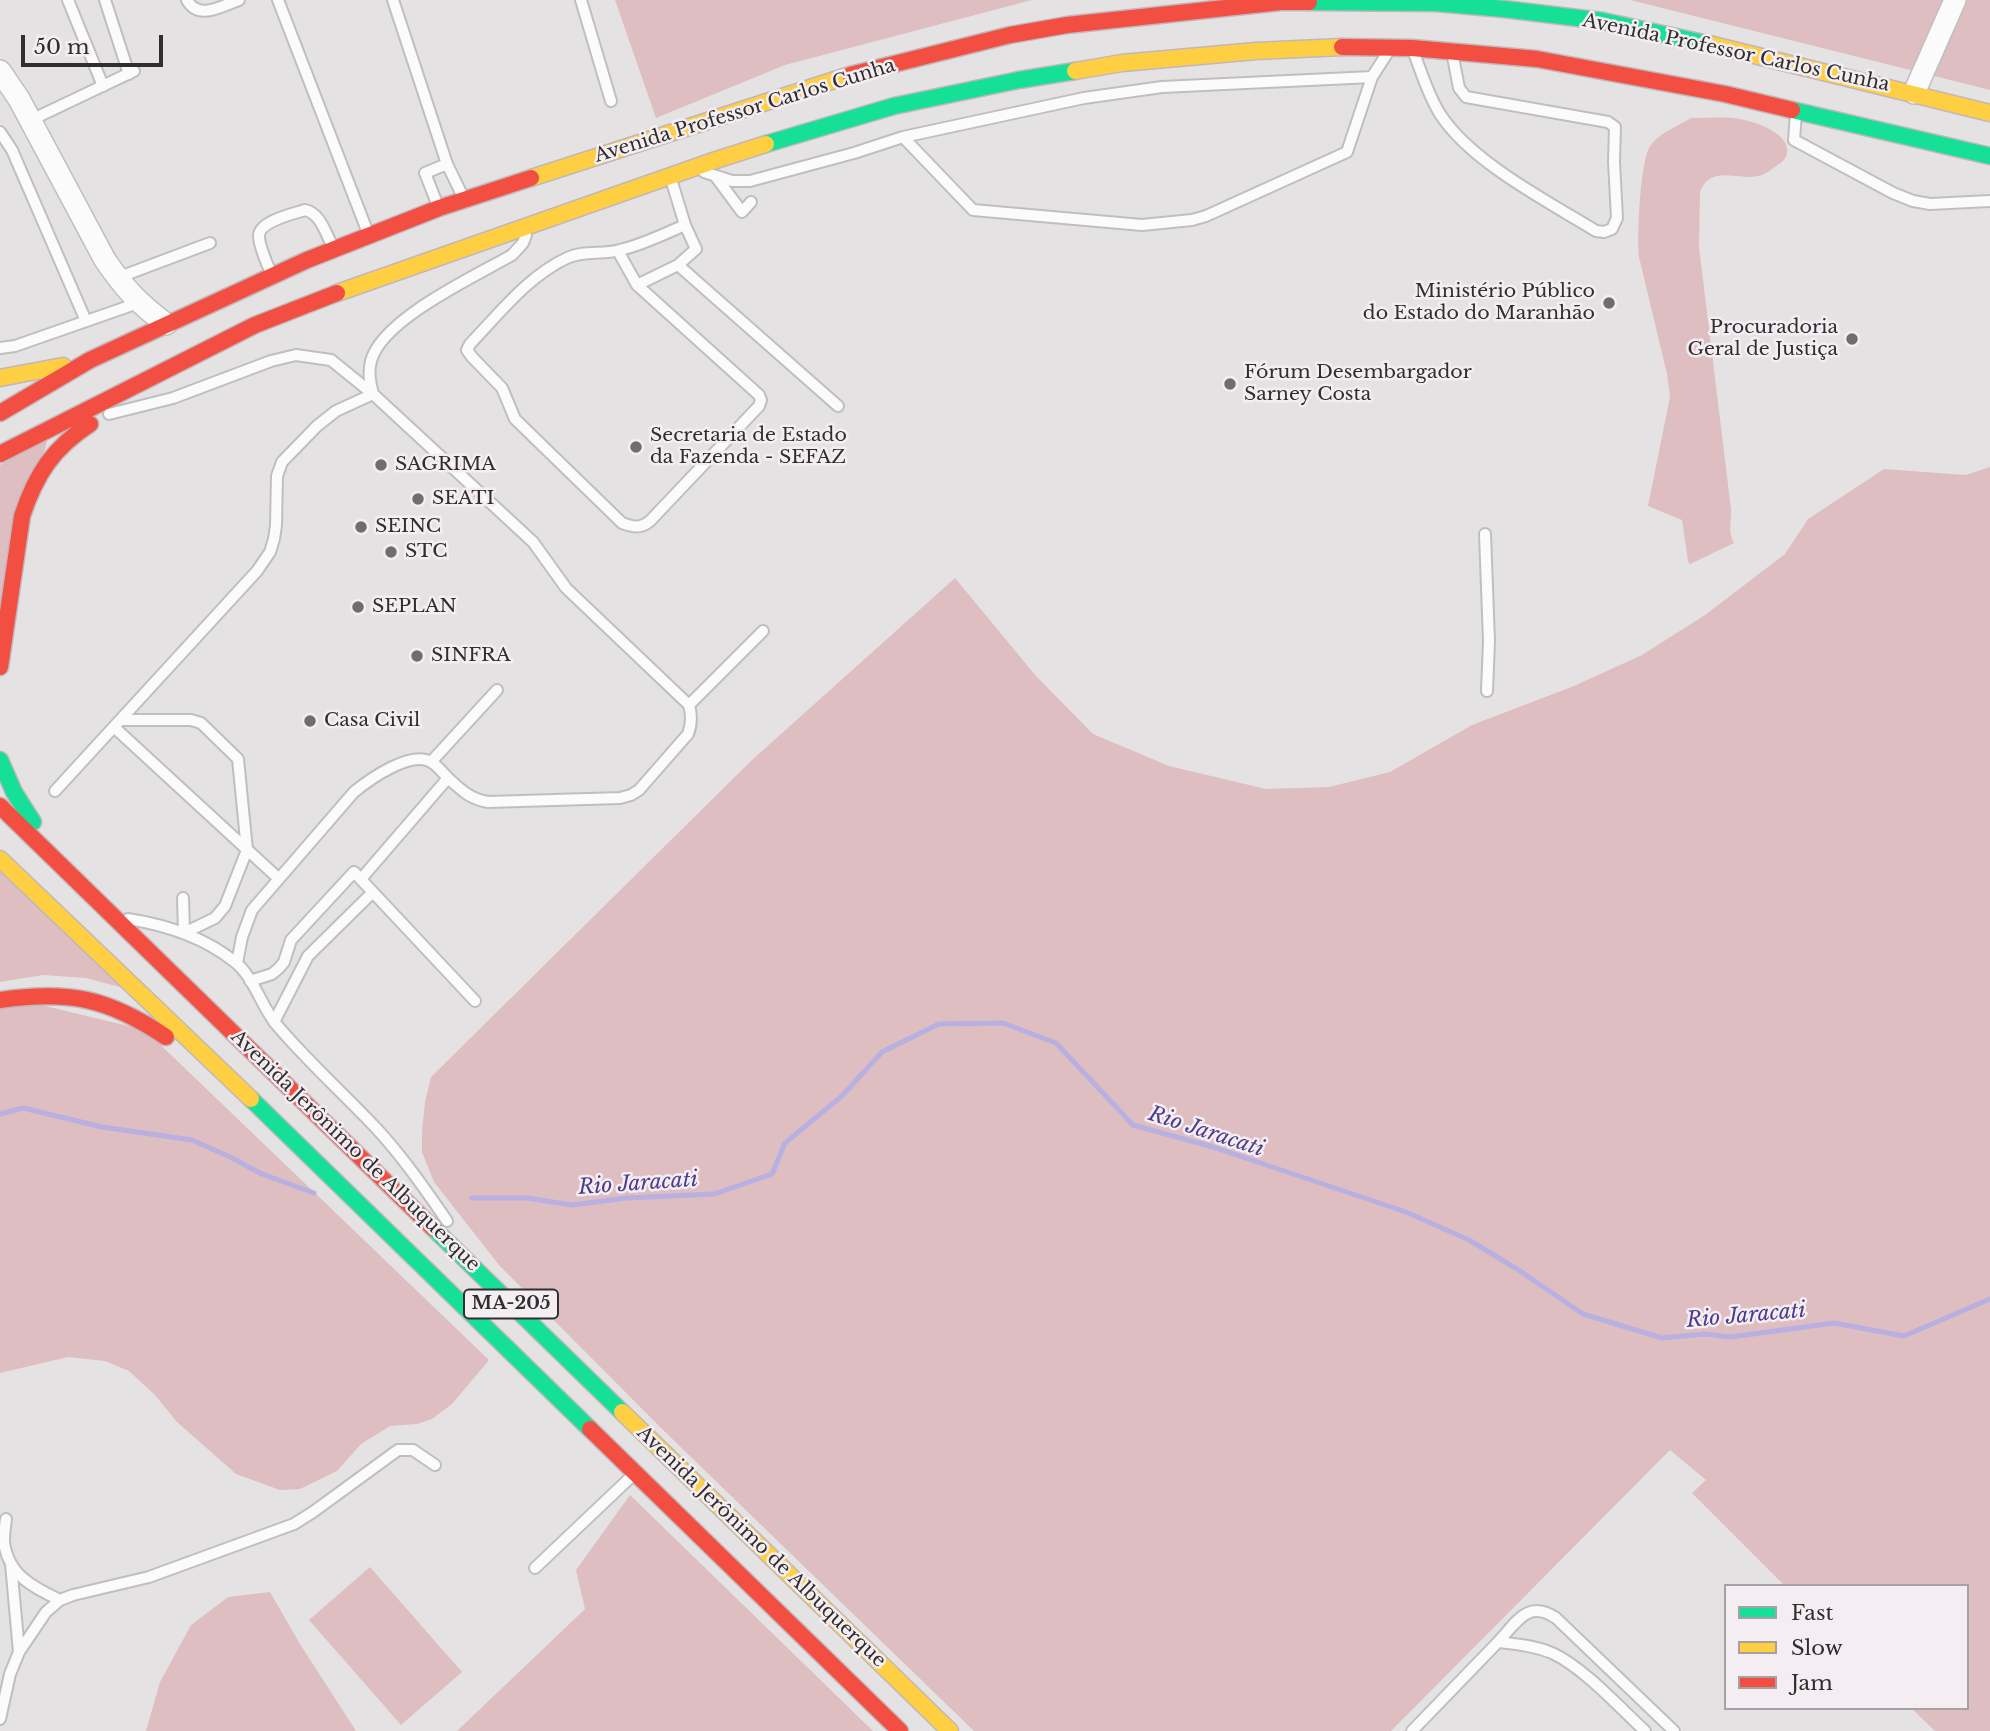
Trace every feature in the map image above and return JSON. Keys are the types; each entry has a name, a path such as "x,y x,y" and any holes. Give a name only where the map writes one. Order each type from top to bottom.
{"main road":[{"name":"Avenida Professor Carlos Cunha","path":"0,413 90,360 166,324 334,249 439,208 841,83 1010,35 1094,22 1281,2 1436,3 1603,21 1754,54 1990,113"},
{"path":"894,106 891,84 898,72 985,52 1010,35"},
{"name":"Avenida Professor Carlos Cunha","path":"0,454 255,326 342,291 716,160 894,106 1019,80 1122,64 1328,47 1412,48 1537,59 1724,94 1990,156"},
{"path":"716,160 742,141 837,111 842,106"},
{"path":"0,667 22,516 29,492 43,467 60,447 84,427 190,359"},
{"path":"0,378 90,360"},
{"path":"0,760 5,780 16,800 72,876"},
{"name":"Avenida Jerônimo de Albuquerque","path":"0,806 950,1731"},
{"name":"Avenida Jerônimo de Albuquerque","path":"0,859 900,1731"},
{"path":"0,1000 57,995 110,1004 146,1022 260,1108"}],"street":[{"path":"1914,93 1955,0"},
{"path":"0,71 31,120 117,278 138,303 166,324"}],"lane":[{"path":"68,0 103,86"},
{"path":"31,120 132,73 105,0"},
{"path":"187,0 196,11 205,12 239,0"},
{"path":"278,0 369,236"},
{"path":"393,0 447,164 465,199"},
{"path":"580,0 611,101"},
{"path":"904,137 973,211 1142,225 1192,220 1347,152 1372,78 1391,47"},
{"path":"1412,48 1441,115 1469,146 1489,163 1596,231 1612,229 1617,218 1615,127 1608,122 1466,97 1456,80 1452,51"},
{"path":"696,168 732,181 750,181 904,137 1084,98 1162,87 1372,78"},
{"path":"1796,111 1794,140 1893,194 1930,204 1990,201"},
{"path":"0,132 12,150 86,321"},
{"path":"439,208 425,173 447,164"},
{"path":"637,285 678,265 696,249 685,225 670,177"},
{"path":"716,177 742,212 751,202"},
{"path":"271,276 259,236 266,223 305,210 311,211 316,215 334,249"},
{"path":"618,251 637,285 761,400 759,406 643,527 622,523 515,419 502,388 467,350 528,285 556,263 589,252 618,251 685,225"},
{"path":"373,394 368,374 371,359 388,333 421,307 512,255 523,243 530,226"},
{"path":"117,278 210,243"},
{"path":"678,265 838,406"},
{"path":"0,348 15,346 138,303"},
{"path":"105,415 173,398 271,361 296,355 331,360 373,394 533,542 566,588 689,705 692,713 688,734 639,790 620,798 488,802 476,800 465,794 431,762 420,758 408,760 369,780 354,792 252,910 242,937 237,963"},
{"path":"55,791 257,571 270,552 276,525 276,476 282,462 317,426 336,411 373,394"},
{"path":"1485,534 1488,691"},
{"path":"689,705 762,631"},
{"path":"431,762 497,690"},
{"path":"119,724 191,720 201,723 238,759 247,850 225,906 215,918 184,933"},
{"path":"119,724 278,878"},
{"path":"250,981 272,974 279,968 284,962 291,940 357,876 448,778"},
{"path":"357,876 475,1001"},
{"path":"274,1022 307,956 373,892"},
{"path":"183,898 184,933"},
{"path":"115,917 160,924 184,933 237,963 274,1022 378,1130 438,1208 487,1282"},
{"path":"0,1719 10,1674 19,1652 46,1612 60,1600 149,1577 294,1524 398,1450 413,1450 435,1465"},
{"path":"535,1569 635,1473"},
{"path":"6,1519 4,1542 11,1563 19,1652"},
{"path":"11,1563 32,1587 60,1600"},
{"path":"1412,1731 1527,1612 1537,1609 1556,1618 1674,1731"},
{"path":"1498,1642 1537,1648 1574,1666 1646,1731"}],"shaded area":[{"path":"615,0 1032,0 785,65 656,118"},
{"path":"1630,0 1990,0 1990,90"},
{"path":"1691,118 1734,118 1759,124 1783,139 1787,154 1763,175 1717,176 1705,183 1700,192 1699,247 1734,543 1690,564 1682,520 1648,506 1670,397 1639,257 1638,233 1644,167 1650,146"},
{"path":"48,438 0,612 0,465"},
{"path":"1990,467 1990,1731 1935,1731 1913,1710 1969,1710 1969,1584 1783,1584 1692,1493 1706,1480 1670,1450 1391,1731 974,1731 661,1428 499,1265 434,1182 422,1152 425,1102 431,1077 752,760 955,578 1036,676 1093,734 1169,766 1266,789 1329,787 1390,772 1472,725 1574,686 1642,655 1705,615 1785,554 1808,519 1884,469 1966,475"},
{"path":"0,868 127,989 86,978 43,975 0,982"},
{"path":"33,1003 145,1030 489,1360 452,1404 432,1419 417,1424 390,1426 361,1444 337,1471 300,1489 280,1490 236,1474 177,1422 155,1395 129,1371 105,1361 68,1357 0,1373 0,1008"},
{"path":"630,1495 873,1731 457,1731 585,1609 576,1570"},
{"path":"370,1567 462,1672 401,1725 309,1620"},
{"path":"270,1592 356,1731 146,1731 160,1682 191,1625 228,1597"}],"waterway":[{"name":"Rio Jaracati","path":"472,1198 527,1198 572,1205 627,1198 714,1194 772,1174 785,1143 842,1096 882,1052 939,1024 1003,1023 1056,1043 1133,1125 1213,1147 1406,1212 1469,1240 1583,1314 1662,1338 1705,1334 1731,1337 1834,1323 1904,1336 1990,1299"},
{"name":"Rio Jaracati","path":"0,1114 23,1108 102,1127 192,1140 262,1174 314,1193"}],"traffic: fast":[{"path":"1309,2 1436,3 1504,9 1603,21 1713,45"},
{"path":"766,144 894,106 1075,71"},
{"path":"1792,110 1990,156"},
{"path":"0,760 14,792 33,822"},
{"path":"251,1099 590,1429"},
{"path":"433,1228 622,1412"}],"traffic: slow":[{"path":"1713,45 1990,113"},
{"path":"1075,71 1122,63 1256,51 1342,47"},
{"path":"531,178 850,75"},
{"path":"337,293 766,144"},
{"path":"0,378 63,366"},
{"path":"0,859 251,1099"},
{"path":"622,1412 950,1731"}],"traffic: jam":[{"path":"850,75 1010,35 1067,25 1281,2 1309,2"},
{"path":"1342,47 1412,48 1537,59 1725,94 1792,110"},
{"path":"0,413 90,360 307,260 439,208 531,178"},
{"path":"0,454 255,325 337,293"},
{"path":"0,667 22,516 27,501 47,463 90,424"},
{"path":"0,806 433,1228"},
{"path":"0,1000 47,996 87,1000 125,1013 166,1037"},
{"path":"590,1429 900,1731"}],"place":[{"name":"Ministério Público do Estado do Maranhão","path":"1609,303"},
{"name":"Procuradoria Geral de Justiça","path":"1852,339"},
{"name":"Fórum Desembargador Sarney Costa","path":"1230,384"},
{"name":"Secretaria de Estado da Fazenda - SEFAZ","path":"636,447"},
{"name":"SAGRIMA","path":"381,465"},
{"name":"SEATI","path":"418,499"},
{"name":"SEINC","path":"361,527"},
{"name":"STC","path":"391,552"},
{"name":"SEPLAN","path":"358,607"},
{"name":"SINFRA","path":"417,656"},
{"name":"Casa Civil","path":"310,721"}]}
